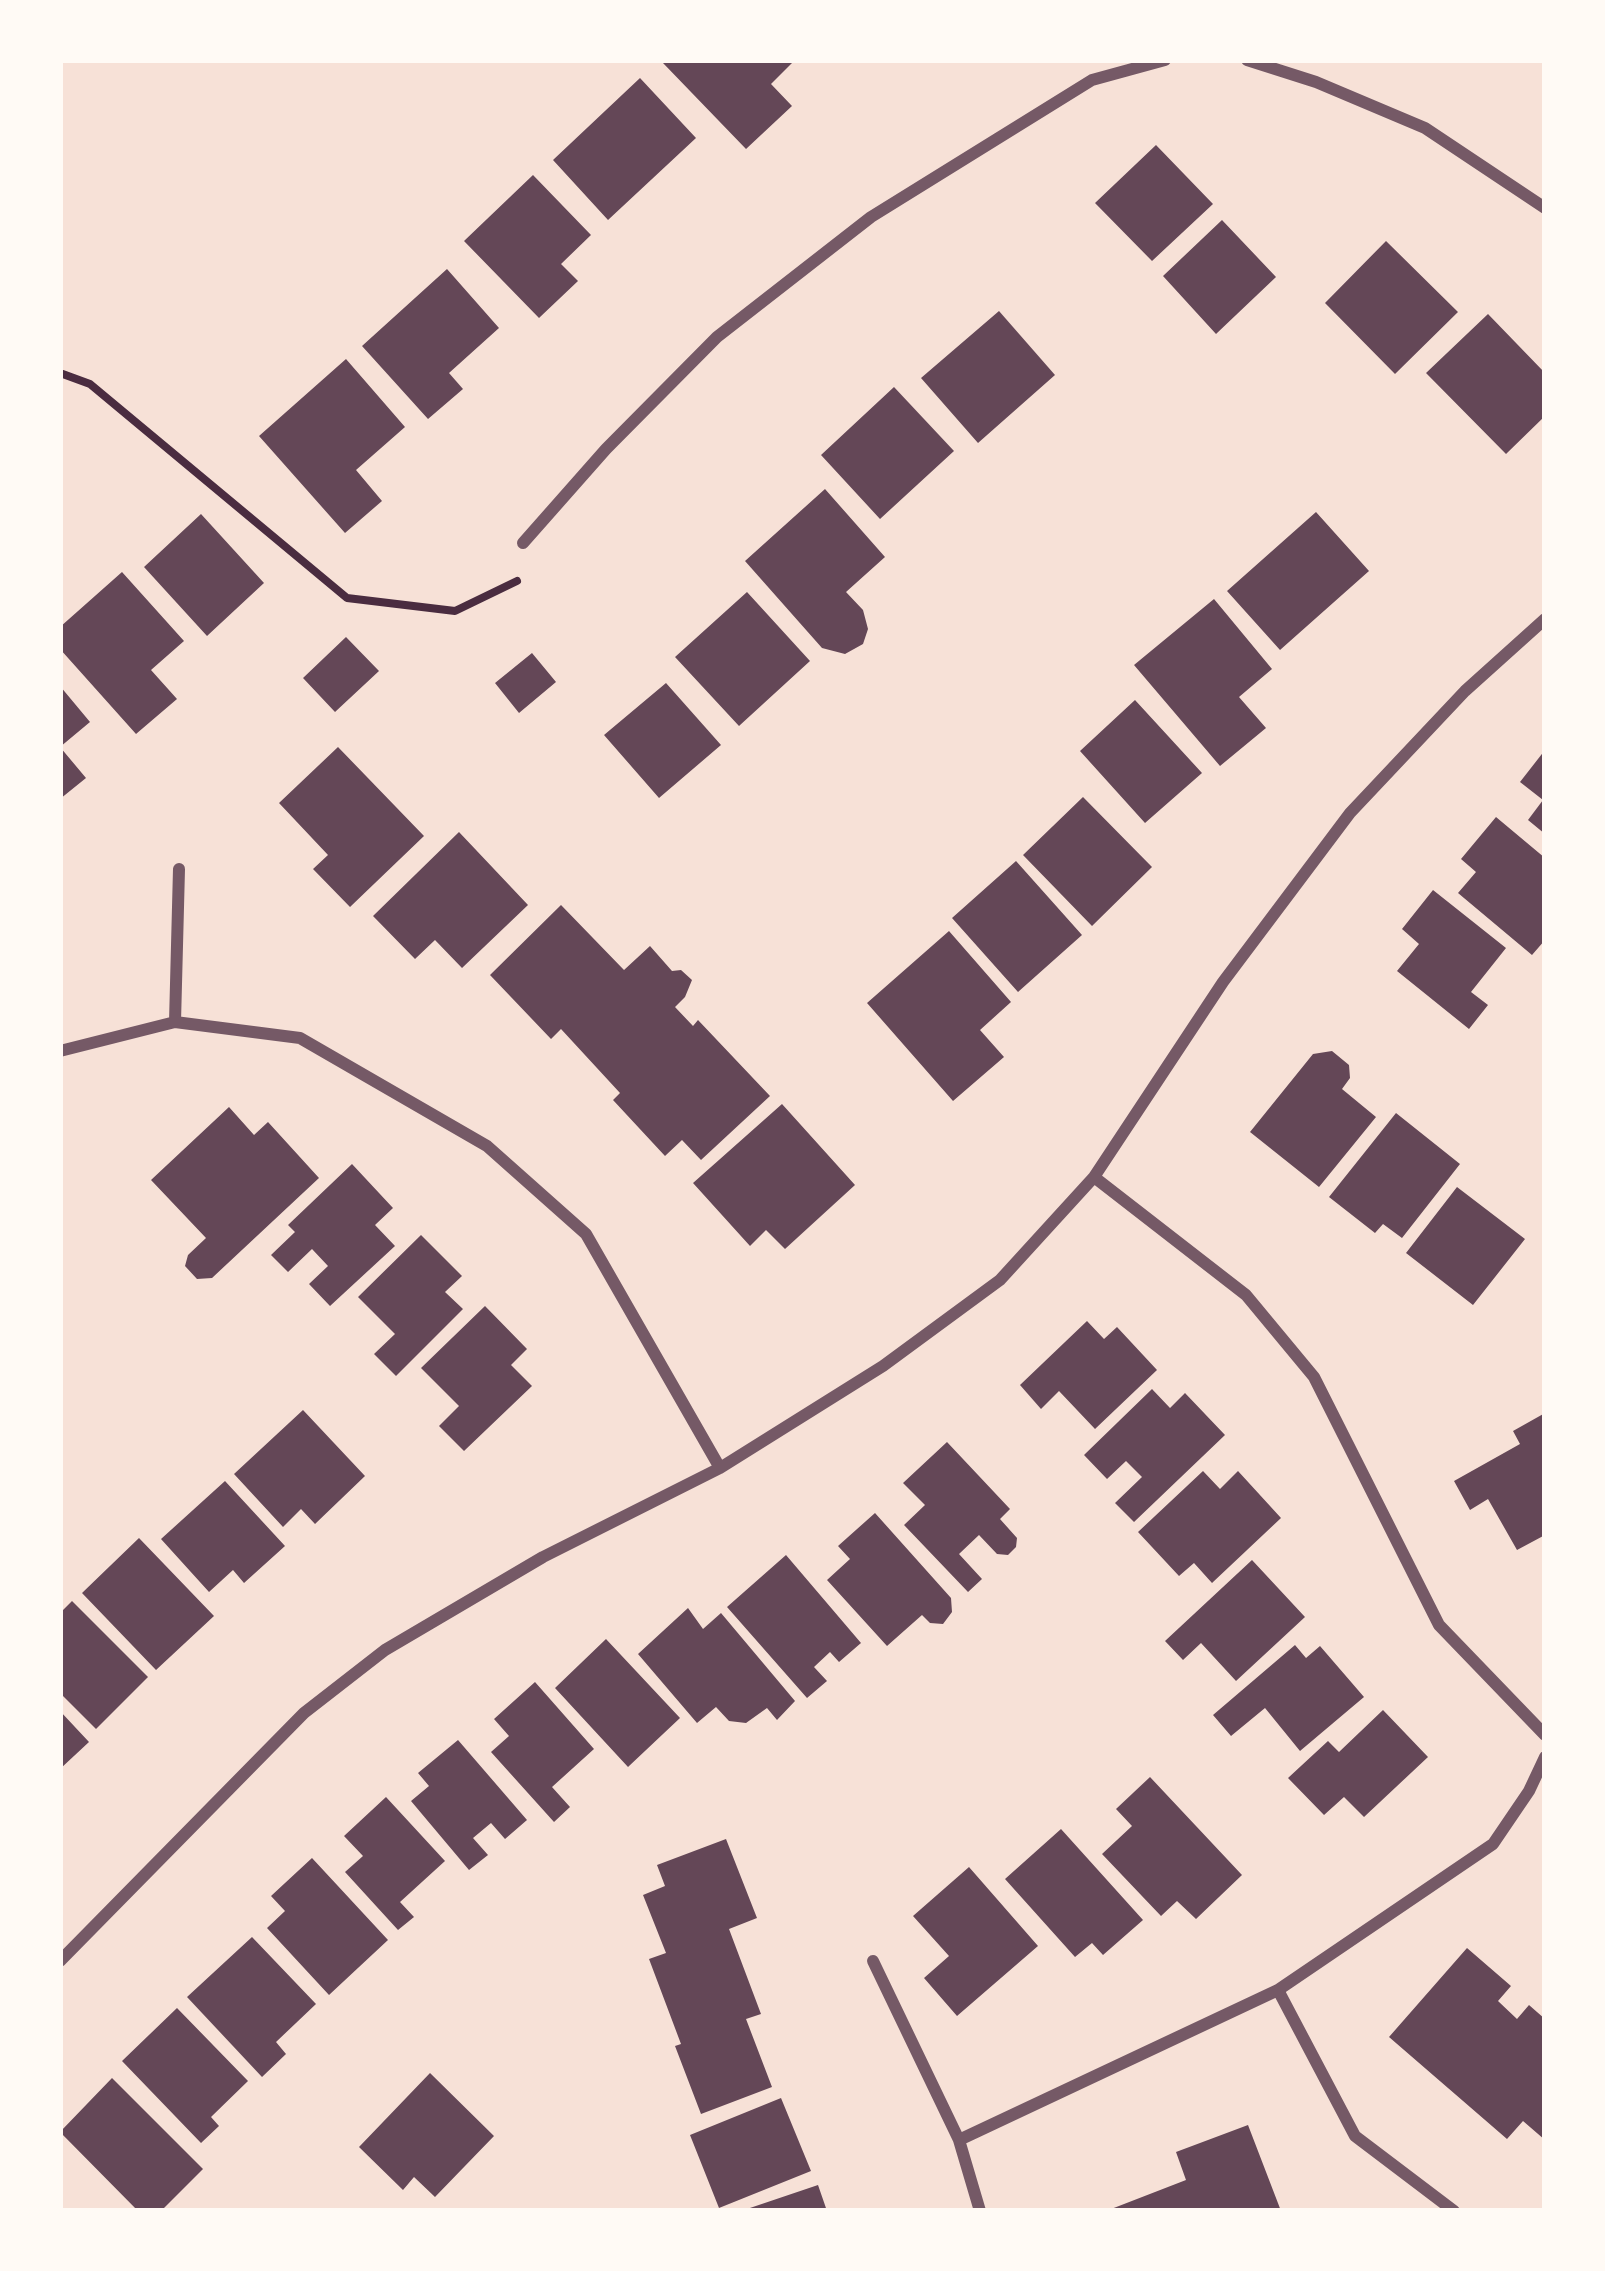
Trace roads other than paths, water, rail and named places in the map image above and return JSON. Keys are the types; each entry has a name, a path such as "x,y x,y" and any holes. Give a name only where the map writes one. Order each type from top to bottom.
{"street":[{"path":"523,543 606,449 717,337 871,217 1092,80 1165,60"},
{"path":"1247,60 1316,82 1425,128 1545,208"},
{"path":"60,1961 304,1713 385,1650 543,1557 720,1468 884,1366 1000,1280 1094,1177 1222,982 1350,813 1465,691 1545,620"},
{"path":"175,1022 179,869"},
{"path":"60,1051 175,1022 300,1038 487,1145 586,1234 720,1468"},
{"path":"1094,1177 1246,1294 1315,1376 1439,1624 1545,1736"},
{"path":"959,2140 1278,1990 1493,1844 1545,1756"},
{"path":"873,1961 959,2140 980,2211"},
{"path":"1278,1990 1355,2136 1454,2211"}]}
